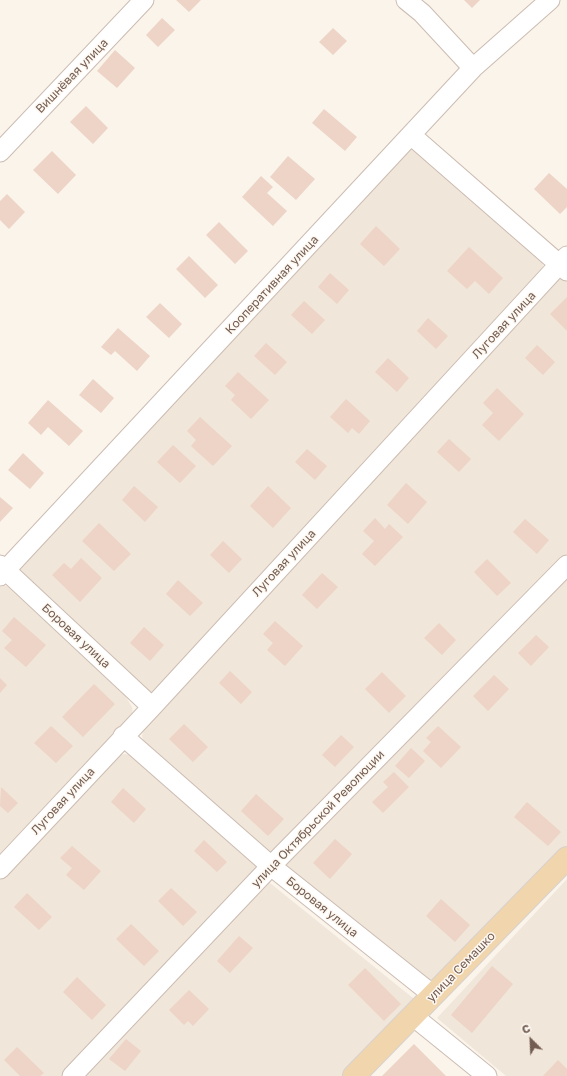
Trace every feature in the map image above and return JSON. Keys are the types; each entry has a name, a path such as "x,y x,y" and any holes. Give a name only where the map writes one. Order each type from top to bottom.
{"main road":[{"name":"улица Семашко","path":"354,1076 567,858"}],"street":[{"name":"Вишнёвая улица","path":"0,152 144,0"},
{"path":"406,0 422,13 473,68"},
{"name":"Кооперативная улица","path":"2,571 473,68 550,0"},
{"path":"411,135 565,264"},
{"name":"Луговая улица","path":"0,869 565,264"},
{"name":"улица Октябрьской Революции","path":"72,1076 271,866 567,565"},
{"name":"Боровая улица","path":"2,571 152,707"},
{"name":"Боровая улица","path":"123,736 271,866 433,995"},
{"path":"413,1016 487,1076"}],"shaded area":[{"path":"412,148 541,258 543,265 541,274 151,696 19,571 20,567 406,151"},
{"path":"567,276 567,554 270,858 145,745 142,736 144,729 553,278"},
{"path":"567,571 567,847 434,987 288,872 286,864"},
{"path":"9,585 122,691 132,707 133,716 0,863 0,587"},
{"path":"125,754 133,755 257,863 258,870 64,1076 0,1076 0,880 109,761 116,756"},
{"path":"567,879 567,1076 506,1076 437,1018"},
{"path":"263,883 270,883 418,1002 345,1076 77,1076"}],"building":[{"path":"176,0 201,0 189,12"},
{"path":"464,0 480,0 472,8"},
{"path":"162,18 175,30 158,47 146,35"},
{"path":"333,28 347,41 333,55 319,42"},
{"path":"115,50 135,68 117,88 97,71"},
{"path":"86,106 108,128 93,144 70,122"},
{"path":"324,109 357,137 345,151 312,123"},
{"path":"52,151 76,175 58,194 33,170"},
{"path":"288,156 315,179 296,200 270,177"},
{"path":"549,173 567,189 567,207 560,214 534,189"},
{"path":"261,176 273,187 267,193 287,211 273,226 242,197"},
{"path":"7,194 25,212 9,229 0,220 0,201"},
{"path":"219,222 248,251 235,264 206,235"},
{"path":"376,226 400,249 384,266 360,244"},
{"path":"469,247 503,278 489,294 475,281 467,289 447,271"},
{"path":"189,256 218,285 205,298 176,269"},
{"path":"330,273 349,290 337,304 318,287"},
{"path":"567,297 567,331 550,314"},
{"path":"304,301 325,320 312,334 291,315"},
{"path":"160,303 182,324 169,338 146,317"},
{"path":"428,318 448,336 436,349 417,331"},
{"path":"118,328 150,356 137,371 115,351 111,355 101,347"},
{"path":"266,343 287,362 275,375 254,356"},
{"path":"537,345 555,362 543,375 525,358"},
{"path":"388,358 409,378 397,392 375,372"},
{"path":"238,372 269,400 251,419 231,400 235,395 225,386"},
{"path":"93,379 114,398 101,413 79,395"},
{"path":"497,388 524,414 499,441 482,425 493,413 483,403"},
{"path":"346,399 370,421 359,434 352,428 348,433 330,417"},
{"path":"48,400 83,431 69,446 48,427 41,435 28,423"},
{"path":"200,417 232,446 213,466 191,446 196,440 187,431"},
{"path":"449,439 471,459 459,472 437,452"},
{"path":"173,445 196,466 180,483 157,462"},
{"path":"307,449 327,466 315,480 295,462"},
{"path":"23,453 44,473 30,489 8,470"},
{"path":"406,483 427,502 408,524 387,505"},
{"path":"134,486 158,507 145,522 122,500"},
{"path":"268,486 291,508 273,528 250,506"},
{"path":"0,497 13,508 0,522"},
{"path":"375,518 385,529 389,524 403,537 375,566 362,554 374,541 363,531"},
{"path":"525,519 549,540 537,554 513,532"},
{"path":"99,523 131,554 114,571 82,541"},
{"path":"223,541 242,559 229,573 210,555"},
{"path":"81,558 102,578 80,602 52,575 64,563 71,569"},
{"path":"487,559 511,583 497,596 474,572"},
{"path":"322,573 338,587 317,609 302,595"},
{"path":"178,580 203,603 190,616 166,594"},
{"path":"14,617 46,645 26,667 4,648 12,640 2,631"},
{"path":"275,621 303,646 285,666 267,650 273,643 263,634"},
{"path":"439,623 456,640 442,655 424,638"},
{"path":"144,627 164,645 150,661 130,643"},
{"path":"536,635 549,647 531,666 518,653"},
{"path":"230,671 252,692 241,704 219,683"},
{"path":"382,672 406,696 389,713 365,689"},
{"path":"494,675 509,689 488,711 473,696"},
{"path":"0,678 7,685 0,693"},
{"path":"94,684 115,704 83,737 62,717"},
{"path":"184,724 208,747 193,762 169,739"},
{"path":"51,726 73,746 56,763 34,743"},
{"path":"438,726 461,747 441,768 423,751 431,742 426,738"},
{"path":"341,735 354,747 335,767 322,755"},
{"path":"411,748 425,761 409,778 395,766"},
{"path":"394,772 409,787 383,813 372,802 388,787 383,782"},
{"path":"1,787 18,803 8,813 0,806"},
{"path":"123,788 146,809 134,823 111,802"},
{"path":"256,794 284,819 268,836 241,811"},
{"path":"527,802 561,832 548,846 514,817"},
{"path":"335,839 352,854 330,879 313,863"},
{"path":"204,840 227,862 217,872 194,851"},
{"path":"72,846 101,871 84,890 66,875 72,868 60,858"},
{"path":"171,888 197,912 183,926 158,901"},
{"path":"27,893 52,917 39,930 14,907"},
{"path":"441,899 470,925 455,942 426,916"},
{"path":"131,924 159,951 144,966 116,939"},
{"path":"239,936 253,948 230,973 217,961"},
{"path":"492,966 513,984 472,1033 451,1015"},
{"path":"365,968 401,1004 384,1021 348,985"},
{"path":"77,977 106,1005 92,1020 63,992"},
{"path":"189,990 209,1009 193,1026 188,1021 184,1025 169,1010"},
{"path":"126,1039 141,1051 125,1071 109,1059"},
{"path":"414,1044 446,1076 382,1076"},
{"path":"17,1047 44,1073 40,1076 20,1076 4,1060"},
{"path":"558,1060 567,1069 567,1076 543,1076"}]}
